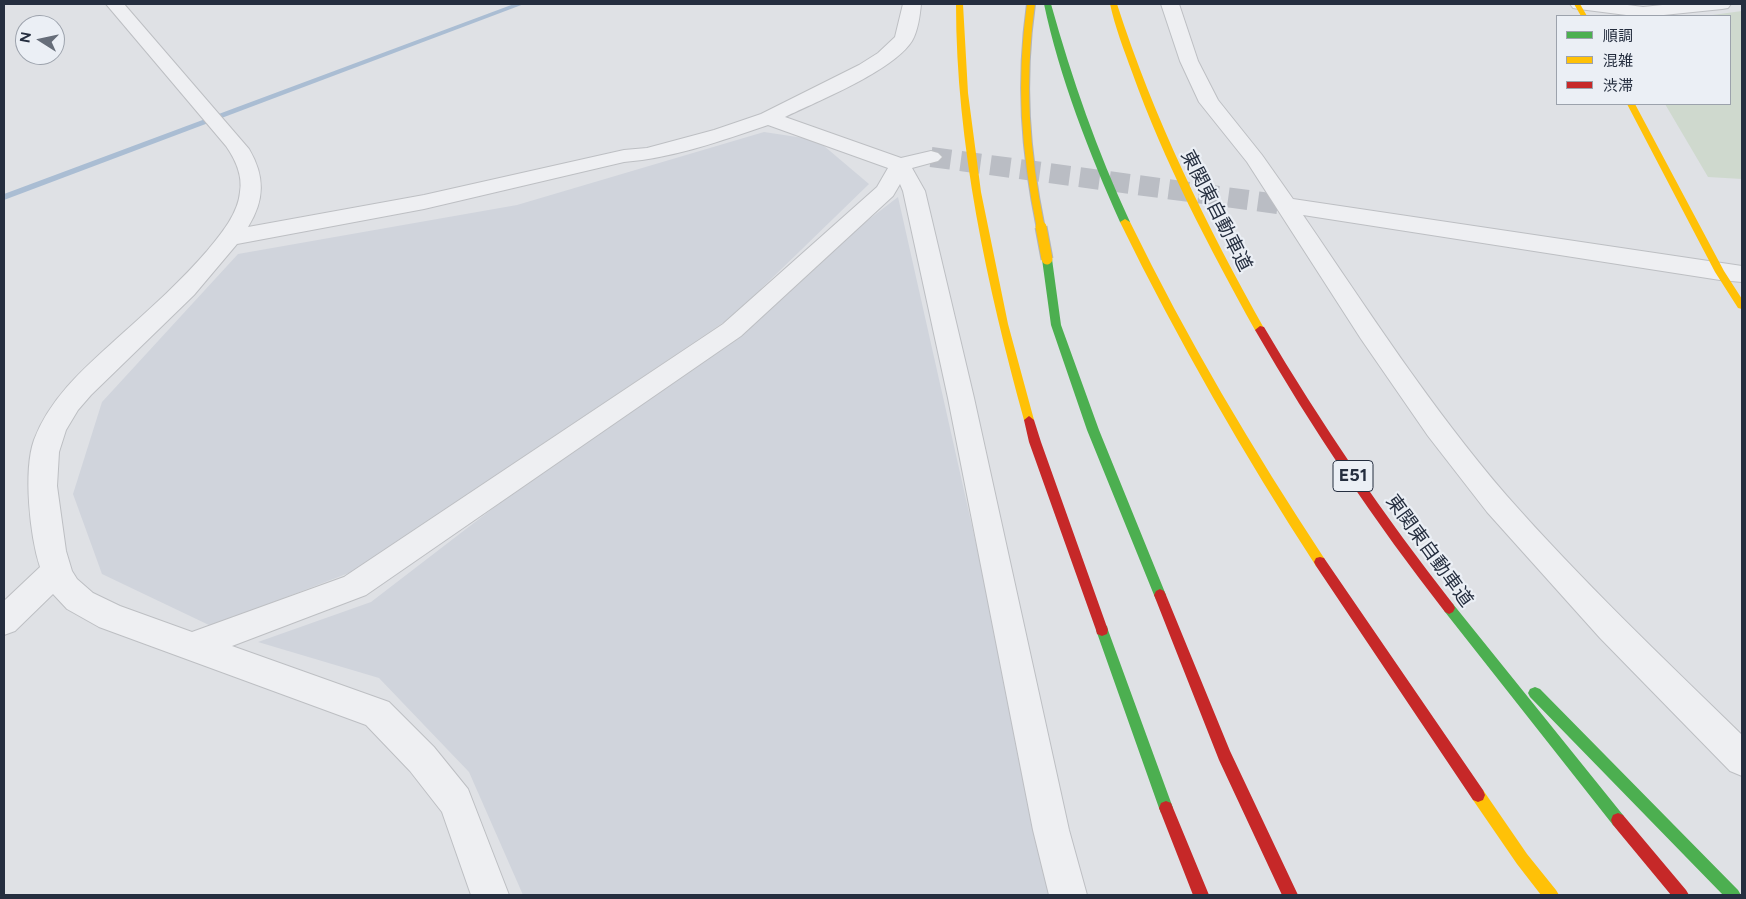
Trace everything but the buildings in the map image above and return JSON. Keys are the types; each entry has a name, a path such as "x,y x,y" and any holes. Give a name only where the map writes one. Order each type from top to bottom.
{"main road":[{"path":"959,4 964,93 977,192 1008,342 1035,442 1155,781 1201,895"},
{"path":"1031,4 1025,45 1024,104 1032,185 1047,259 1056,325 1093,430 1224,755 1290,895"},
{"path":"1047,4 1070,81 1098,157 1131,235 1182,335 1251,454 1353,612 1522,859 1551,895"},
{"name":"東関東自動車道","path":"1113,4 1137,79 1168,155 1204,229 1253,321 1331,445 1433,588 1594,792 1681,895"},
{"path":"1632,105 1731,273 1742,306"},
{"path":"1433,588 1733,895"}],"street":[{"path":"115,4 234,142 246,160 251,180 250,201 230,238 191,282 74,395 51,431 41,470 49,538 56,572 73,596 110,617 377,713 422,758 456,801 490,895"},
{"path":"230,238 424,202 624,156 648,154 721,134 768,118 885,57 904,39 912,4"},
{"path":"1170,4 1189,61 1209,102 1255,160 1370,333 1438,429 1496,504 1611,628 1742,759"},
{"path":"1578,4 1643,12 1722,4"},
{"path":"768,118 900,165 931,157"},
{"path":"193,646 355,586 484,500 732,330 885,192 900,165"},
{"path":"900,165 914,191 961,398 1051,830 1068,895"},
{"path":"1285,205 1731,273"},
{"path":"4,621 56,572"}],"shaded area":[{"path":"1742,11 1742,179 1708,177 1666,105 1731,105 1731,15 1712,15"},
{"path":"764,132 817,140 869,184 733,316 354,571 211,626 102,574 73,494 102,402 238,254 517,205"},
{"path":"898,197 1055,895 523,895 469,772 379,678 258,642 371,602"}],"waterway":[{"path":"4,197 520,4"}],"tunnel":[{"path":"931,157 1285,205"}],"traffic: fast":[{"path":"1047,4 1063,60 1082,115 1102,169 1125,222"},
{"path":"1047,259 1056,325 1093,430 1160,595"},
{"path":"1449,608 1618,820"},
{"path":"1102,630 1166,808"},
{"path":"1535,693 1733,895"}],"traffic: slow":[{"path":"959,4 964,93 977,192 1003,324 1029,420"},
{"path":"1031,4 1025,63 1026,140 1047,259"},
{"path":"1113,4 1142,89 1177,171 1216,251 1260,330"},
{"path":"1577,4 1583,15"},
{"path":"1632,105 1720,272 1742,306"},
{"path":"1125,222 1169,310 1216,395 1241,438 1320,562"},
{"path":"1478,795 1522,859 1551,895"}],"traffic: jam":[{"path":"1260,330 1303,402 1349,472 1449,608"},
{"path":"1029,420 1035,442 1102,630"},
{"path":"1320,562 1478,795"},
{"path":"1160,595 1224,755 1290,895"},
{"path":"1166,808 1201,895"},
{"path":"1618,820 1681,895"}]}
